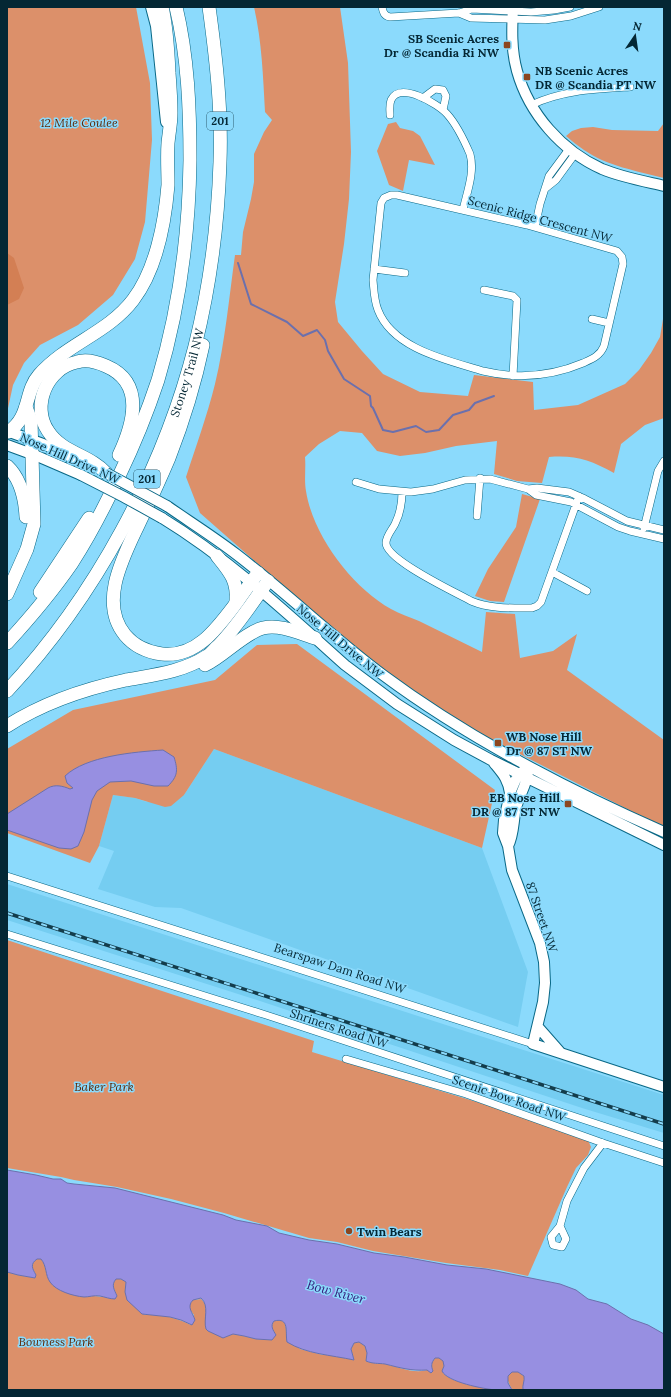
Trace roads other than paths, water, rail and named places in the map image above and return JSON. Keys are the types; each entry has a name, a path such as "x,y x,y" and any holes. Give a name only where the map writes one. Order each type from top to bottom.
{"highway":[{"path":"7,432 17,425 26,407 31,387 38,375 60,354 112,322 134,299 145,280 154,258 166,211 168,185 168,143 171,113 168,43 162,7"},
{"name":"Stoney Trail NW","path":"7,643 37,609 72,563 102,513 134,444 147,411 167,346 180,280 186,239 189,190 190,96 182,32 176,7"},
{"name":"Stoney Trail NW","path":"7,692 30,666 82,596 122,531 157,459 174,413 194,347 203,312 215,235 220,162 218,73 208,7"},
{"path":"215,235 218,269 214,297 189,401 169,457 122,563 114,591 114,613 122,631 129,640 138,647 157,654 176,654 185,652 206,640 218,628 236,602 259,582"},
{"path":"7,634 33,602 90,517 125,443 132,421 133,411 131,394 122,377 113,369 102,364 89,361 77,362 65,366 49,381 41,398 41,412 47,430 55,440 88,463 99,465 106,473"},
{"path":"7,594 32,535 34,524 31,421 26,407"},
{"path":"7,466 17,477 24,498 27,528 20,566"},
{"path":"217,556 228,568 236,584 236,602"},
{"path":"7,726 39,708 66,697 125,680 171,671 193,664 208,656 234,628 259,582"},
{"path":"125,680 171,677 186,674 216,660 239,641 263,628 282,628 315,638"}],"main road":[{"path":"151,7 156,26 168,143"},
{"path":"513,13 512,37 517,71 531,105 545,125 572,151 589,163 611,172 664,186"},
{"name":"Nose Hill Drive NW","path":"7,432 32,440 88,463"},
{"name":"Nose Hill Drive NW","path":"7,445 82,475 162,518 192,536 217,556 259,582 421,703 454,724 528,766 664,832"},
{"name":"Nose Hill Drive NW","path":"106,473 167,506 220,542 315,638 345,665 397,704 454,740 491,760 664,845"},
{"path":"491,760 505,775 510,793"},
{"name":"87 Street NW","path":"528,766 523,776 510,793 504,820 503,833 508,846 512,870 540,943 544,962 544,990 538,1027 533,1044"},
{"name":"87 Street NW","path":"508,846 512,839 516,808 523,776"},
{"path":"538,1027 562,1054"},
{"name":"Bearspaw Dam Road NW","path":"533,1044 664,1087"}],"street":[{"path":"382,7 384,15 390,17 459,13 471,18 545,11 570,7"},
{"path":"513,13 534,20 562,18 597,7"},
{"path":"531,105 547,98 572,92 630,87"},
{"path":"423,98 435,89 443,90 446,98 443,110"},
{"path":"390,116 391,100 395,95 402,93 423,98 443,110 454,122 472,158 471,173 463,210"},
{"path":"535,227 540,204 546,188 556,180 572,151"},
{"name":"Scenic Ridge Crescent NW","path":"397,195 463,210 535,227 613,250 620,254 622,264 603,349 594,358 563,371 544,375 523,377 483,372 417,349 402,340 388,328 378,310 373,280 381,203 388,196 397,195"},
{"path":"374,269 405,274"},
{"path":"484,290 513,296 517,300 513,376"},
{"path":"592,319 609,323"},
{"path":"643,534 658,471 664,461"},
{"path":"477,516 480,478"},
{"path":"356,482 379,489 402,492 433,489 465,480 480,478 499,480 528,489 536,495 565,500 576,504 613,525 630,532 664,539"},
{"path":"528,489 537,488 569,492 627,521 664,530"},
{"path":"402,492 402,500 398,517 387,538 386,546 389,550 399,560 412,569 479,604 495,607 534,607 541,602 579,496"},
{"path":"552,572 587,591"},
{"name":"Bearspaw Dam Road NW","path":"7,876 533,1044"},
{"name":"Shriners Road NW","path":"7,934 266,1016 664,1146"},
{"name":"Scenic Bow Road NW","path":"346,1059 466,1094 664,1163"},
{"path":"560,1226 567,1201 584,1168 603,1143"}],"water":[{"path":"163,750 174,757 176,769 174,779 168,786 154,786 131,781 110,782 97,791 92,800 84,832 78,846 71,849 59,848 7,830 7,814 53,786 70,789 73,788 67,783 65,776 74,769 111,756"},
{"name":"Bow River","path":"7,1170 53,1179 61,1179 67,1183 115,1188 223,1215 236,1220 267,1226 279,1233 309,1240 337,1244 374,1253 447,1265 486,1269 560,1284 576,1290 588,1299 607,1304 631,1319 648,1325 664,1334 664,1390 523,1390 524,1376 518,1372 512,1372 508,1376 508,1383 512,1390 490,1389 458,1382 445,1375 442,1371 444,1366 443,1361 439,1358 435,1358 433,1361 433,1371 431,1373 427,1370 406,1369 366,1361 367,1353 365,1346 359,1342 354,1343 351,1349 354,1360 319,1354 302,1349 287,1342 285,1323 279,1320 274,1321 272,1325 276,1335 272,1340 256,1339 233,1334 223,1338 206,1329 206,1309 204,1301 201,1298 193,1300 190,1305 195,1320 192,1325 170,1317 142,1314 127,1300 125,1292 126,1282 121,1279 116,1279 114,1283 117,1296 115,1299 98,1296 75,1296 56,1288 50,1282 41,1259 37,1259 33,1264 36,1275 35,1278 7,1272"}],"waterway":[{"path":"238,263 251,304 287,322 303,336 317,330 325,340 328,351 344,379 370,396 371,406 383,430 393,432 416,426 426,432 439,430 453,415 469,410 475,403 494,396"}],"railway":[{"path":"7,913 664,1124"}],"place":[{"name":"SB Scenic Acres Dr @ Scandia Ri NW","path":"507,45"},
{"name":"NB Scenic Acres DR @ Scandia PT NW","path":"527,77"},
{"name":"WB Nose Hill Dr @ 87 ST NW","path":"498,743"},
{"name":"EB Nose Hill DR @ 87 ST NW","path":"568,804"},
{"name":"Twin Bears","path":"349,1231"}],"park label":[{"name":"12 Mile Coulee","path":"79,122"},
{"name":"Baker Park","path":"104,1086"},
{"name":"Bowness Park","path":"56,1341"}]}
